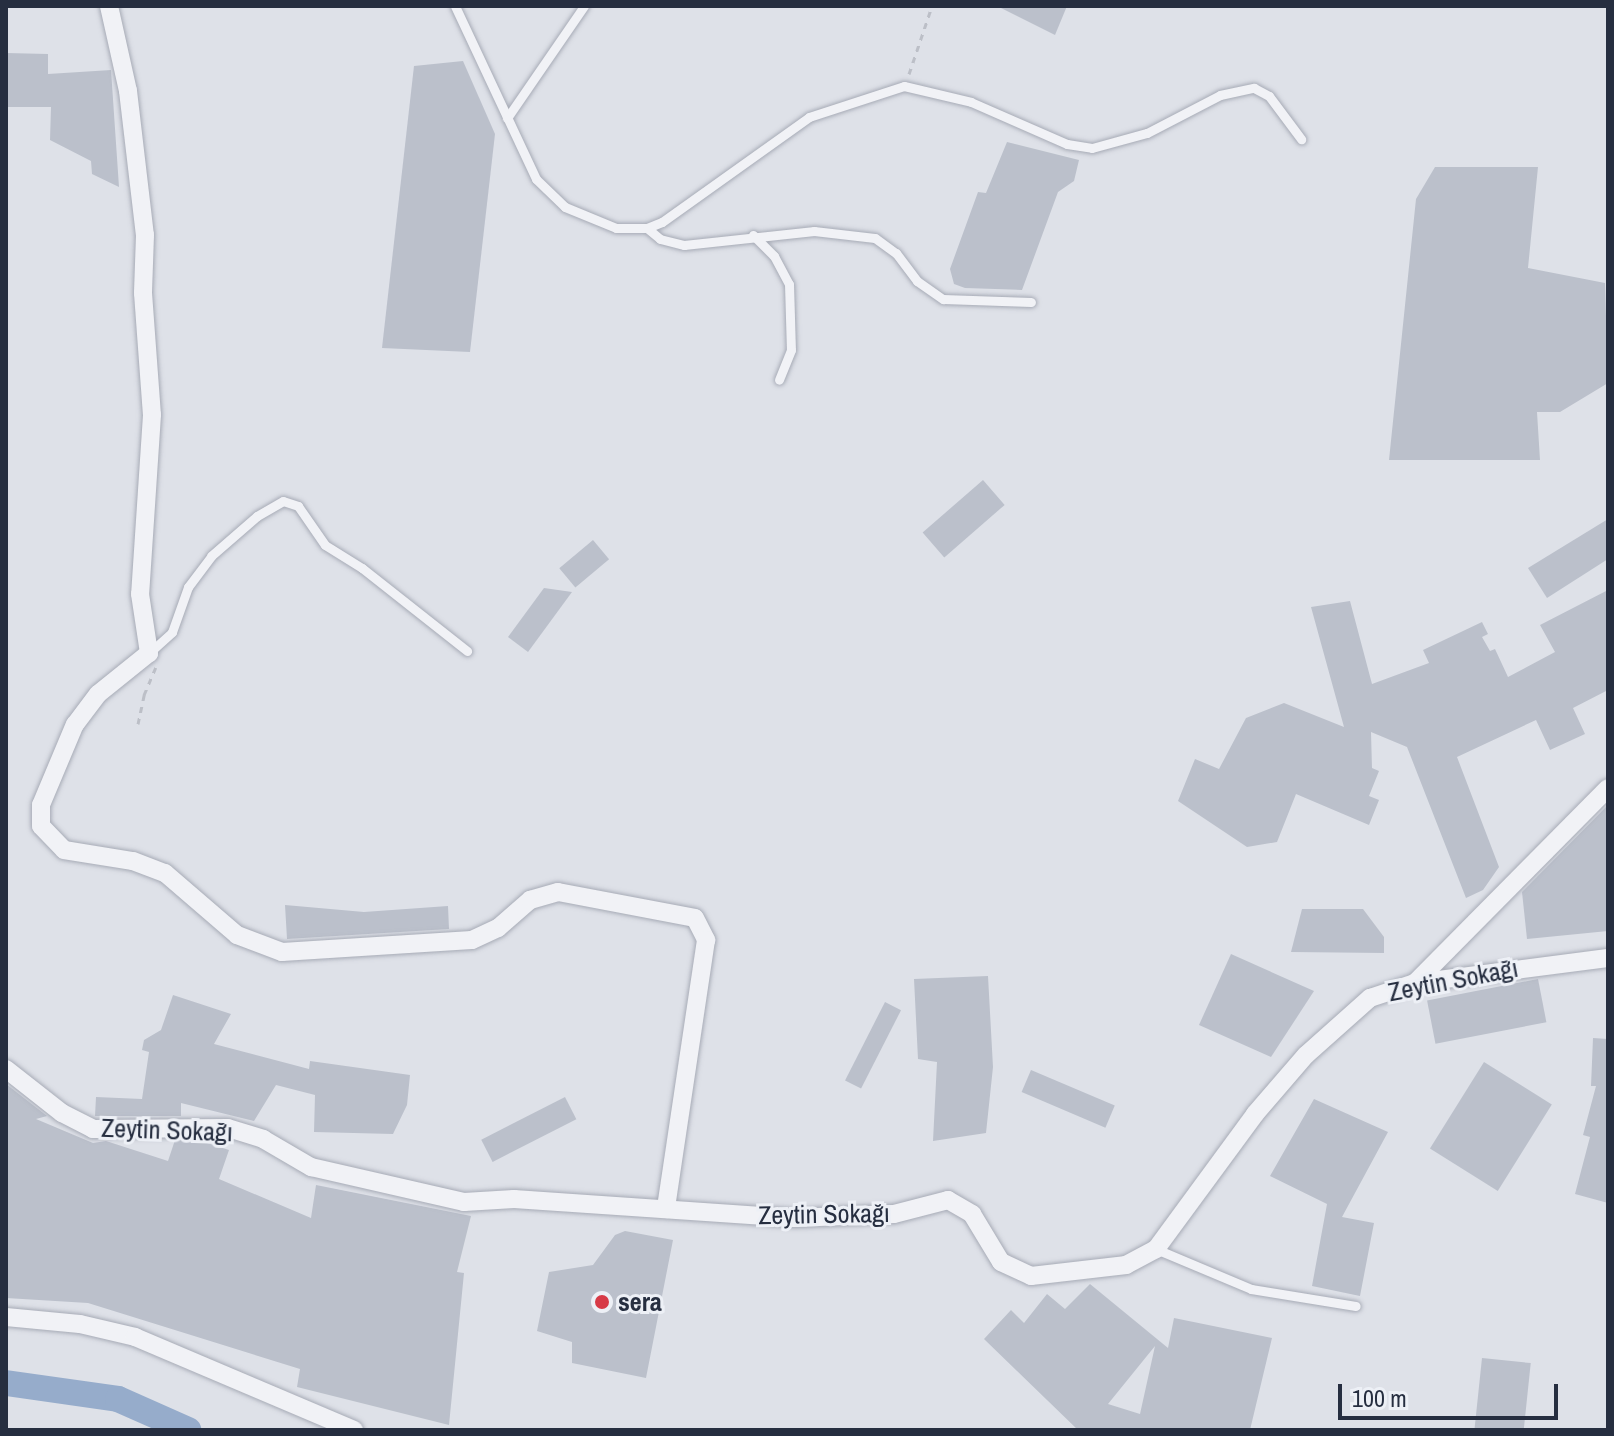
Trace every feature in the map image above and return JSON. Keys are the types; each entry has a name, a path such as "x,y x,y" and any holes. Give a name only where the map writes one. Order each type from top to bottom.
{"street":[{"path":"109,6 128,91 145,235 143,293 152,415 140,594 149,653 98,694 75,724 41,805 41,826 64,850 133,861 165,873 246,941 282,952 462,942 490,933 530,900 558,892 688,914 700,924 706,940 666,1209"},
{"path":"1415,983 1608,788"},
{"name":"Zeytin Sokağı","path":"6,1069 62,1113 93,1129 228,1128 263,1139 311,1167 464,1202 514,1199 794,1218 894,1214 948,1200 972,1214 1001,1262 1031,1276 1126,1265 1156,1249 1239,1134 1306,1055 1353,1009 1415,983 1608,958"},
{"path":"6,1317 80,1324 135,1337 354,1430"}],"lane":[{"path":"455,6 525,164 565,207 616,228 647,228 809,117 904,86 971,102 1067,144 1092,148 1147,133 1220,95 1254,88 1269,96 1301,139"},
{"path":"507,118 584,6"},
{"path":"647,228 660,239 684,245 753,235 814,231 875,238 896,253 917,281 943,299 1031,302"},
{"path":"753,235 774,256 789,284 791,350 779,380"},
{"path":"149,653 172,632 188,587 211,556 257,516 283,501 298,506 325,545 362,568 467,651"},
{"path":"1156,1249 1251,1289 1356,1306"}],"path":[{"path":"904,86 932,6"},
{"path":"138,724 157,667 149,653"}],"building":[{"path":"997,6 1067,6 1055,35"},
{"path":"6,53 48,54 48,74 111,70 119,187 92,174 91,161 50,140 51,107 6,107"},
{"path":"463,61 495,134 470,352 382,348 414,66"},
{"path":"1007,142 1079,160 1074,181 1058,192 1022,290 965,288 954,284 950,269 978,192 986,193"},
{"path":"1435,167 1538,167 1528,268 1605,283 1608,383 1560,412 1537,412 1540,460 1389,460 1416,199"},
{"path":"983,480 1005,505 944,557 923,532"},
{"path":"1608,519 1608,559 1547,598 1528,568"},
{"path":"593,540 609,559 575,587 559,568"},
{"path":"544,588 572,592 528,652 508,637"},
{"path":"1608,590 1608,690 1573,708 1585,734 1550,750 1536,720 1457,757 1499,867 1483,890 1466,898 1407,747 1371,732 1372,768 1379,771 1369,796 1379,800 1369,825 1296,794 1277,842 1247,847 1178,801 1195,759 1219,769 1246,718 1284,703 1344,727 1311,607 1350,601 1372,684 1429,663 1423,650 1482,622 1488,634 1482,637 1490,651 1495,649 1508,677 1555,652 1540,625"},
{"path":"1608,805 1608,931 1527,939 1522,892"},
{"path":"285,905 364,912 448,906 449,929 287,939"},
{"path":"1302,909 1363,909 1384,937 1384,953 1291,952"},
{"path":"1231,954 1314,991 1271,1057 1199,1025"},
{"path":"988,976 993,1067 986,1133 933,1141 937,1062 918,1059 914,979"},
{"path":"1538,979 1546,1022 1435,1044 1427,1001"},
{"path":"173,995 231,1014 214,1044 309,1069 310,1061 410,1075 407,1105 393,1134 314,1132 315,1095 276,1085 254,1121 181,1103 181,1116 95,1116 96,1097 142,1099 149,1052 142,1050 144,1040 161,1030"},
{"path":"885,1002 901,1010 861,1089 845,1080"},
{"path":"1593,1038 1608,1039 1608,1203 1575,1194 1590,1137 1583,1135 1596,1086 1591,1086"},
{"path":"1484,1062 1552,1104 1498,1191 1430,1149"},
{"path":"1031,1070 1115,1106 1105,1128 1022,1092"},
{"path":"6,1084 47,1116 36,1119 93,1143 106,1141 168,1161 175,1140 198,1140 229,1150 219,1179 311,1218 316,1185 471,1216 457,1272 464,1273 449,1425 297,1387 300,1369 88,1303 6,1298"},
{"path":"565,1097 576,1119 493,1162 481,1140"},
{"path":"1314,1099 1388,1132 1342,1217 1374,1223 1360,1296 1312,1286 1327,1204 1270,1176"},
{"name":"sera","path":"625,1231 673,1240 646,1378 572,1363 572,1342 537,1331 549,1272 593,1265 615,1235"},
{"path":"1090,1284 1168,1348 1174,1318 1272,1338 1250,1430 1078,1430 984,1339 1011,1310 1024,1323 1047,1294 1065,1309","holes":["1155,1346 1140,1414 1108,1404"]},
{"path":"1482,1358 1531,1363 1524,1430 1474,1430"}],"waterway":[{"path":"6,1383 118,1399 188,1430"}],"place":[{"name":"sera","path":"602,1302"}]}
